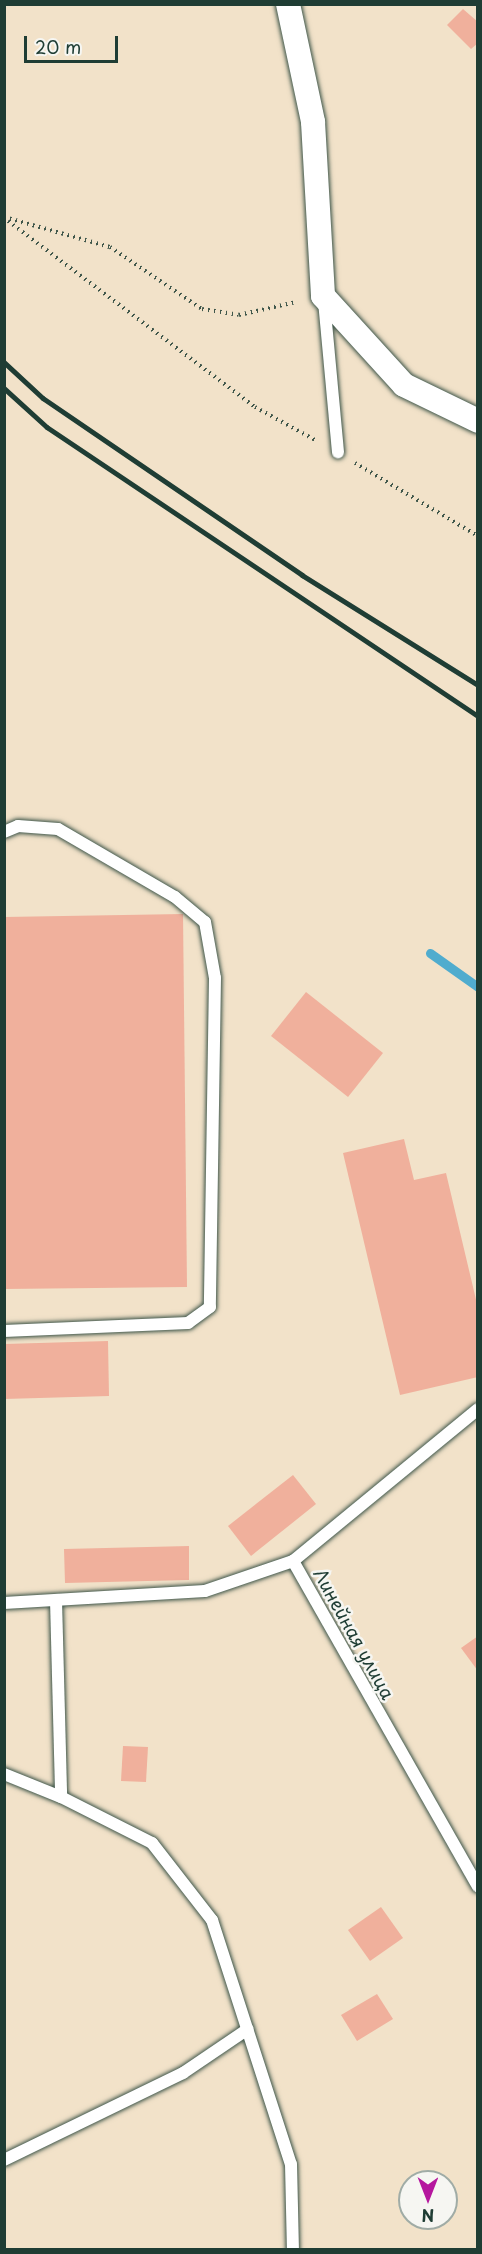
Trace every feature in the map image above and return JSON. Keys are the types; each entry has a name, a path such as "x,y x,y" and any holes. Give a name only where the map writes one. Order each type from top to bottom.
{"street":[{"path":"288,4 313,122 323,296 404,385 477,421"}],"lane":[{"path":"323,296 338,452"},
{"path":"4,832 18,826 58,829 175,897 205,922 215,978 210,1307 188,1323 4,1331"},
{"path":"293,1561 477,1409"},
{"name":"Линейная улица","path":"4,1603 205,1591 293,1561 477,1886"},
{"path":"56,1600 61,1797"},
{"path":"4,1774 61,1797 152,1842 212,1920 291,2164 292,2250"},
{"path":"4,2160 183,2073 248,2029"}],"path":[{"path":"6,219 110,247 202,309 239,315 323,296"},
{"path":"6,219 255,407 338,452 477,536"}],"building":[{"path":"463,9 478,22 478,43 471,49 447,25"},
{"path":"183,914 187,1287 4,1289 4,917"},
{"path":"306,992 383,1053 348,1097 271,1036"},
{"path":"404,1139 414,1180 446,1173 478,1308 478,1377 400,1395 343,1153"},
{"path":"108,1341 109,1396 4,1399 4,1344"},
{"path":"293,1475 316,1504 251,1556 228,1526"},
{"path":"189,1546 189,1580 65,1583 64,1549"},
{"path":"478,1636 478,1671 461,1648"},
{"path":"123,1746 148,1747 146,1782 121,1781"},
{"path":"381,1907 403,1938 370,1961 348,1930"},
{"path":"377,1994 393,2019 357,2041 341,2015"}],"waterway":[{"path":"430,953 478,987"}],"railway":[{"path":"4,362 43,398 302,575 478,685"},
{"path":"4,388 47,427 478,716"}]}
